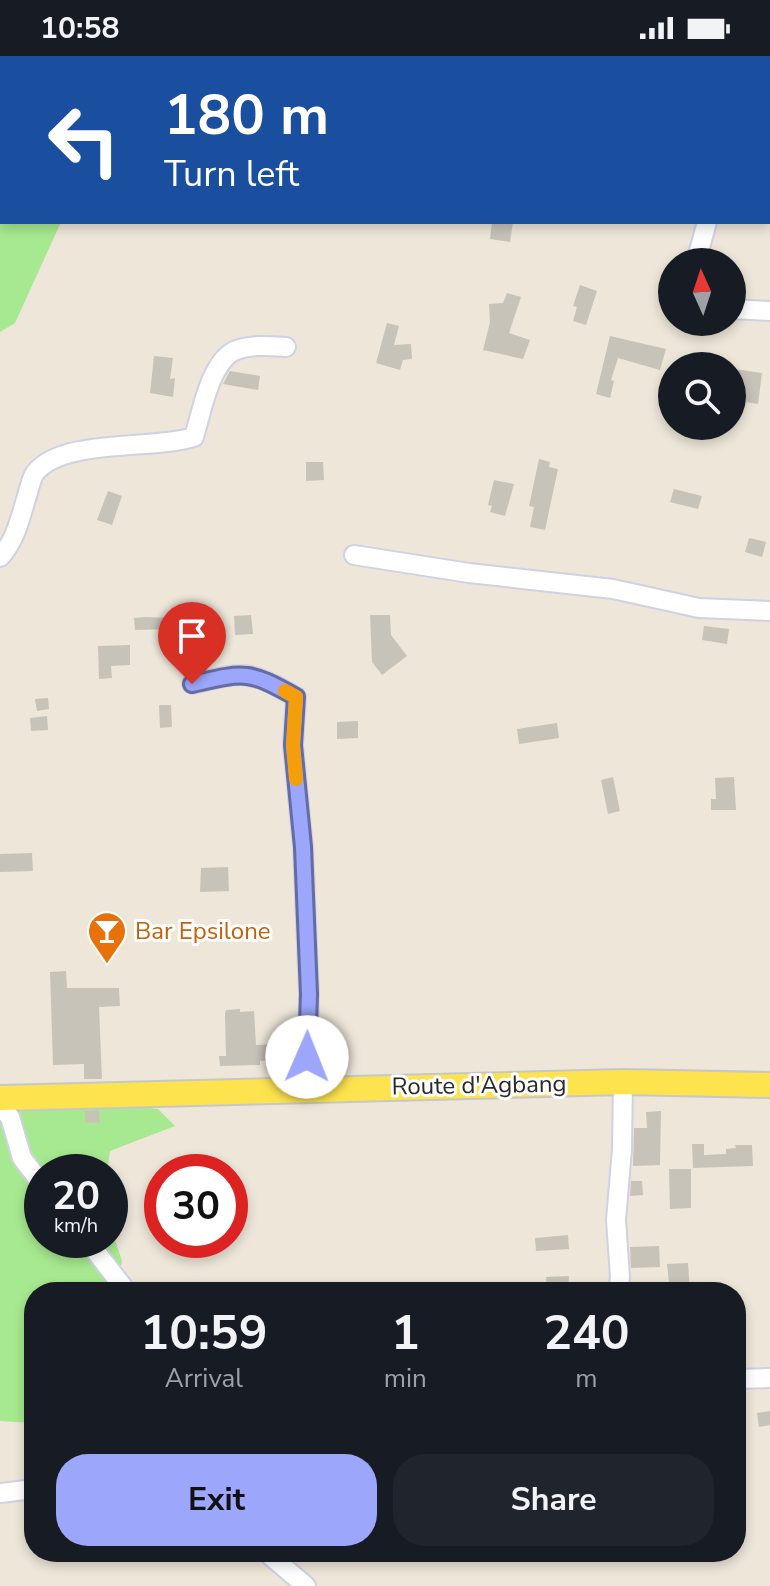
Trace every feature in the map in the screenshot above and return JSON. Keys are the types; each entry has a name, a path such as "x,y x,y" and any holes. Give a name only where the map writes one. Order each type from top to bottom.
{"main road":[{"name":"Route d'Agbang","path":"0,1098 623,1082 770,1085"}],"street":[{"path":"700,248 706,224"},
{"path":"746,310 770,311"},
{"path":"0,557 13,541 34,474 53,457 194,437 219,366 234,351 262,346 286,347"},
{"path":"354,555 469,573 613,589 699,608 770,611"},
{"path":"192,684 240,673 266,680 296,697 293,745 303,847 309,994 307,1089"},
{"path":"619,1282 616,1220 623,1082"},
{"path":"0,1106 10,1117 24,1161"},
{"path":"101,1258 119,1282"},
{"path":"746,1379 770,1378"},
{"path":"0,1493 24,1490"},
{"path":"278,1562 306,1586"}],"green space":[{"path":"0,224 60,224 15,323 0,332"},
{"path":"97,1102 158,1109 175,1126 110,1151 110,1154 24,1154 24,1258 121,1258 122,1261 118,1282 24,1282 24,1422 0,1421 0,1110"}],"building":[{"path":"492,224 513,224 510,242 490,239"},
{"path":"580,285 597,291 586,325 573,321 577,307 573,306"},
{"path":"507,293 521,297 509,333 530,340 523,359 483,350 490,322 489,304 503,303"},
{"path":"387,323 399,326 394,345 411,344 412,359 403,360 400,370 376,363"},
{"path":"610,336 666,349 665,352 658,352 658,369 618,358 611,380 614,381 610,398 596,394"},
{"path":"154,356 173,358 170,379 175,378 173,397 150,393"},
{"path":"230,371 260,376 258,390 223,384"},
{"path":"746,371 762,373 758,404 746,402"},
{"path":"539,459 550,462 549,467 558,469 545,530 530,527 534,507 529,506"},
{"path":"306,462 323,462 324,480 306,481"},
{"path":"494,480 514,484 505,516 490,512 492,506 488,505"},
{"path":"674,489 702,496 698,509 670,502"},
{"path":"108,491 122,496 112,525 97,520"},
{"path":"749,538 766,542 762,557 745,552"},
{"path":"251,615 253,634 235,635 234,616"},
{"path":"370,615 390,615 391,635 407,656 382,675 372,662"},
{"path":"134,618 170,618 170,629 135,630"},
{"path":"704,626 729,629 727,644 702,640"},
{"path":"207,630 207,653 195,653 195,658 182,658 182,631"},
{"path":"130,645 130,665 111,666 112,678 99,679 98,646"},
{"path":"48,698 49,709 37,711 35,699"},
{"path":"159,705 171,705 172,727 160,728"},
{"path":"47,716 48,730 31,731 30,718"},
{"path":"358,721 358,738 337,739 337,722"},
{"path":"557,723 559,738 519,744 517,729"},
{"path":"613,777 620,811 608,814 601,780"},
{"path":"734,777 736,810 711,810 711,799 716,799 715,778"},
{"path":"32,853 33,871 0,872 0,854"},
{"path":"228,867 229,891 200,892 201,868"},
{"path":"66,971 67,988 119,988 120,1006 99,1007 102,1079 84,1079 84,1064 53,1065 50,972"},
{"path":"240,1009 240,1012 254,1011 256,1045 284,1044 284,1060 260,1061 260,1065 220,1066 219,1056 226,1056 226,1010"},
{"path":"99,1110 100,1122 85,1123 85,1111"},
{"path":"661,1111 660,1165 633,1166 634,1128 647,1128 646,1112"},
{"path":"692,1144 704,1144 704,1155 726,1154 726,1149 736,1148 735,1145 752,1145 753,1166 693,1168"},
{"path":"669,1169 691,1169 691,1208 670,1209"},
{"path":"631,1181 642,1181 643,1195 630,1196"},
{"path":"568,1235 569,1249 536,1251 535,1238"},
{"path":"659,1246 660,1267 631,1268 630,1247"},
{"path":"688,1263 689,1282 669,1282 667,1264"},
{"path":"569,1276 569,1282 546,1282 546,1277"},
{"path":"770,1411 770,1425 759,1427 757,1413"}],"slow traffic":[{"path":"285,691 296,697 293,745 296,779"}],"place":[{"name":"Bar Epsilone","path":"107,965"}],"route":[{"path":"192,684 240,673 266,680 296,697 293,745 303,847 309,994 307,1057"}]}
